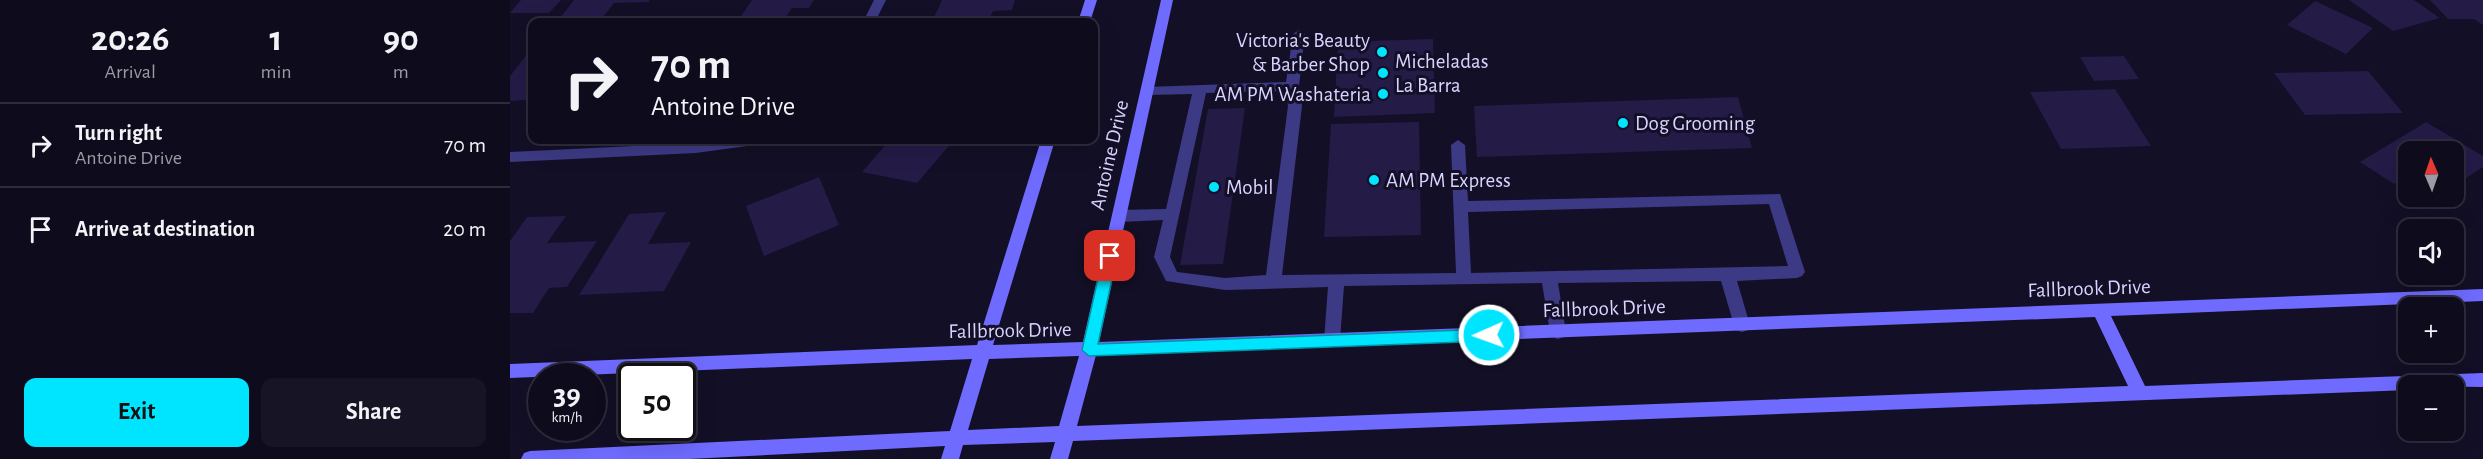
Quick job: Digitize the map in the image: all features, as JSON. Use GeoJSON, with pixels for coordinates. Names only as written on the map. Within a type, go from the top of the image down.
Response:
{"type":"FeatureCollection","features":[{"type":"Feature","properties":{"kind":"main road"},"geometry":{"type":"LineString","coordinates":[[1085,18],[1091,0]]}},
{"type":"Feature","properties":{"kind":"main road","name":"Antoine Drive"},"geometry":{"type":"LineString","coordinates":[[1059,459],[1064,434],[1089,350],[1167,0]]}},
{"type":"Feature","properties":{"kind":"main road"},"geometry":{"type":"LineString","coordinates":[[950,459],[1047,144]]}},
{"type":"Feature","properties":{"kind":"main road","name":"Fallbrook Drive"},"geometry":{"type":"LineString","coordinates":[[510,371],[2483,295]]}},
{"type":"Feature","properties":{"kind":"main road"},"geometry":{"type":"LineString","coordinates":[[2100,310],[2140,393]]}},
{"type":"Feature","properties":{"kind":"main road"},"geometry":{"type":"LineString","coordinates":[[530,459],[957,438],[2483,380]]}},
{"type":"Feature","properties":{"kind":"street"},"geometry":{"type":"LineString","coordinates":[[871,18],[880,0]]}},
{"type":"Feature","properties":{"kind":"street"},"geometry":{"type":"LineString","coordinates":[[1273,281],[1295,106],[1292,86],[1299,34]]}},
{"type":"Feature","properties":{"kind":"street"},"geometry":{"type":"LineString","coordinates":[[1147,91],[1292,86]]}},
{"type":"Feature","properties":{"kind":"street"},"geometry":{"type":"LineString","coordinates":[[1200,90],[1162,257],[1172,277],[1226,284],[1273,281],[1336,282],[1797,272],[1775,198],[1460,207]]}},
{"type":"Feature","properties":{"kind":"street"},"geometry":{"type":"LineString","coordinates":[[510,157],[696,148],[725,144]]}},
{"type":"Feature","properties":{"kind":"street"},"geometry":{"type":"LineString","coordinates":[[1458,145],[1464,279]]}},
{"type":"Feature","properties":{"kind":"street"},"geometry":{"type":"LineString","coordinates":[[1119,216],[1170,214]]}},
{"type":"Feature","properties":{"kind":"street"},"geometry":{"type":"LineString","coordinates":[[1727,275],[1742,324]]}},
{"type":"Feature","properties":{"kind":"street"},"geometry":{"type":"LineString","coordinates":[[1550,277],[1558,332]]}},
{"type":"Feature","properties":{"kind":"street"},"geometry":{"type":"LineString","coordinates":[[1332,340],[1336,282]]}},
{"type":"Feature","properties":{"kind":"building"},"geometry":{"type":"Polygon","coordinates":[[[521,0],[561,0],[549,13],[510,13],[521,0]]]}},
{"type":"Feature","properties":{"kind":"building"},"geometry":{"type":"Polygon","coordinates":[[[574,0],[649,0],[649,2],[614,3],[604,16],[560,18],[574,0]]]}},
{"type":"Feature","properties":{"kind":"building"},"geometry":{"type":"Polygon","coordinates":[[[752,0],[814,0],[809,8],[792,8],[785,18],[740,18],[752,0]]]}},
{"type":"Feature","properties":{"kind":"building"},"geometry":{"type":"Polygon","coordinates":[[[942,0],[1015,0],[1012,10],[993,11],[990,18],[934,18],[942,0]]]}},
{"type":"Feature","properties":{"kind":"building"},"geometry":{"type":"Polygon","coordinates":[[[2349,0],[2414,0],[2440,18],[2393,31],[2349,0]]]}},
{"type":"Feature","properties":{"kind":"building"},"geometry":{"type":"Polygon","coordinates":[[[2430,0],[2483,0],[2483,25],[2474,19],[2448,19],[2430,0]]]}},
{"type":"Feature","properties":{"kind":"building"},"geometry":{"type":"Polygon","coordinates":[[[2315,1],[2373,28],[2346,54],[2287,25],[2315,1]]]}},
{"type":"Feature","properties":{"kind":"building"},"geometry":{"type":"Polygon","coordinates":[[[1433,39],[1435,113],[1334,117],[1338,42],[1433,39]]]}},
{"type":"Feature","properties":{"kind":"building"},"geometry":{"type":"Polygon","coordinates":[[[528,53],[528,97],[526,100],[510,101],[510,76],[528,53]]]}},
{"type":"Feature","properties":{"kind":"building"},"geometry":{"type":"Polygon","coordinates":[[[2124,56],[2139,79],[2094,81],[2080,57],[2124,56]]]}},
{"type":"Feature","properties":{"kind":"building"},"geometry":{"type":"Polygon","coordinates":[[[2368,71],[2403,113],[2305,115],[2274,73],[2368,71]]]}},
{"type":"Feature","properties":{"kind":"building"},"geometry":{"type":"Polygon","coordinates":[[[2115,89],[2151,146],[2061,149],[2030,92],[2115,89]]]}},
{"type":"Feature","properties":{"kind":"building"},"geometry":{"type":"Polygon","coordinates":[[[1738,97],[1752,148],[1477,157],[1474,106],[1738,97]]]}},
{"type":"Feature","properties":{"kind":"building","name":"Mobil"},"geometry":{"type":"Polygon","coordinates":[[[1245,108],[1223,264],[1180,265],[1208,109],[1245,108]]]}},
{"type":"Feature","properties":{"kind":"building","name":"AM PM Express"},"geometry":{"type":"Polygon","coordinates":[[[1419,122],[1421,235],[1324,237],[1331,124],[1419,122]]]}},
{"type":"Feature","properties":{"kind":"building"},"geometry":{"type":"Polygon","coordinates":[[[2426,122],[2458,141],[2398,141],[2398,182],[2394,184],[2360,162],[2426,122]]]}},
{"type":"Feature","properties":{"kind":"building"},"geometry":{"type":"Polygon","coordinates":[[[886,144],[951,144],[917,183],[862,172],[886,144]]]}},
{"type":"Feature","properties":{"kind":"building"},"geometry":{"type":"Polygon","coordinates":[[[2464,145],[2483,156],[2483,167],[2464,179],[2464,145]]]}},
{"type":"Feature","properties":{"kind":"building"},"geometry":{"type":"Polygon","coordinates":[[[819,177],[839,225],[764,256],[746,206],[819,177]]]}},
{"type":"Feature","properties":{"kind":"building"},"geometry":{"type":"Polygon","coordinates":[[[666,212],[648,244],[691,242],[664,291],[579,295],[629,214],[666,212]]]}},
{"type":"Feature","properties":{"kind":"building"},"geometry":{"type":"Polygon","coordinates":[[[566,216],[547,243],[597,241],[567,287],[549,288],[533,313],[510,313],[510,241],[527,217],[566,216]]]}},
{"type":"Feature","properties":{"kind":"place","name":"Victoria's Beauty & Barber Shop"},"geometry":{"type":"Point","coordinates":[1382,52]}},
{"type":"Feature","properties":{"kind":"place","name":"Micheladas La Barra"},"geometry":{"type":"Point","coordinates":[1383,73]}},
{"type":"Feature","properties":{"kind":"place","name":"AM PM Washateria"},"geometry":{"type":"Point","coordinates":[1383,94]}},
{"type":"Feature","properties":{"kind":"place","name":"Dog Grooming"},"geometry":{"type":"Point","coordinates":[1623,123]}},
{"type":"Feature","properties":{"kind":"place","name":"AM PM Express"},"geometry":{"type":"Point","coordinates":[1374,180]}},
{"type":"Feature","properties":{"kind":"place","name":"Mobil"},"geometry":{"type":"Point","coordinates":[1214,187]}},
{"type":"Feature","properties":{"kind":"route"},"geometry":{"type":"LineString","coordinates":[[1110,256],[1089,350],[1489,335]]}}]}
